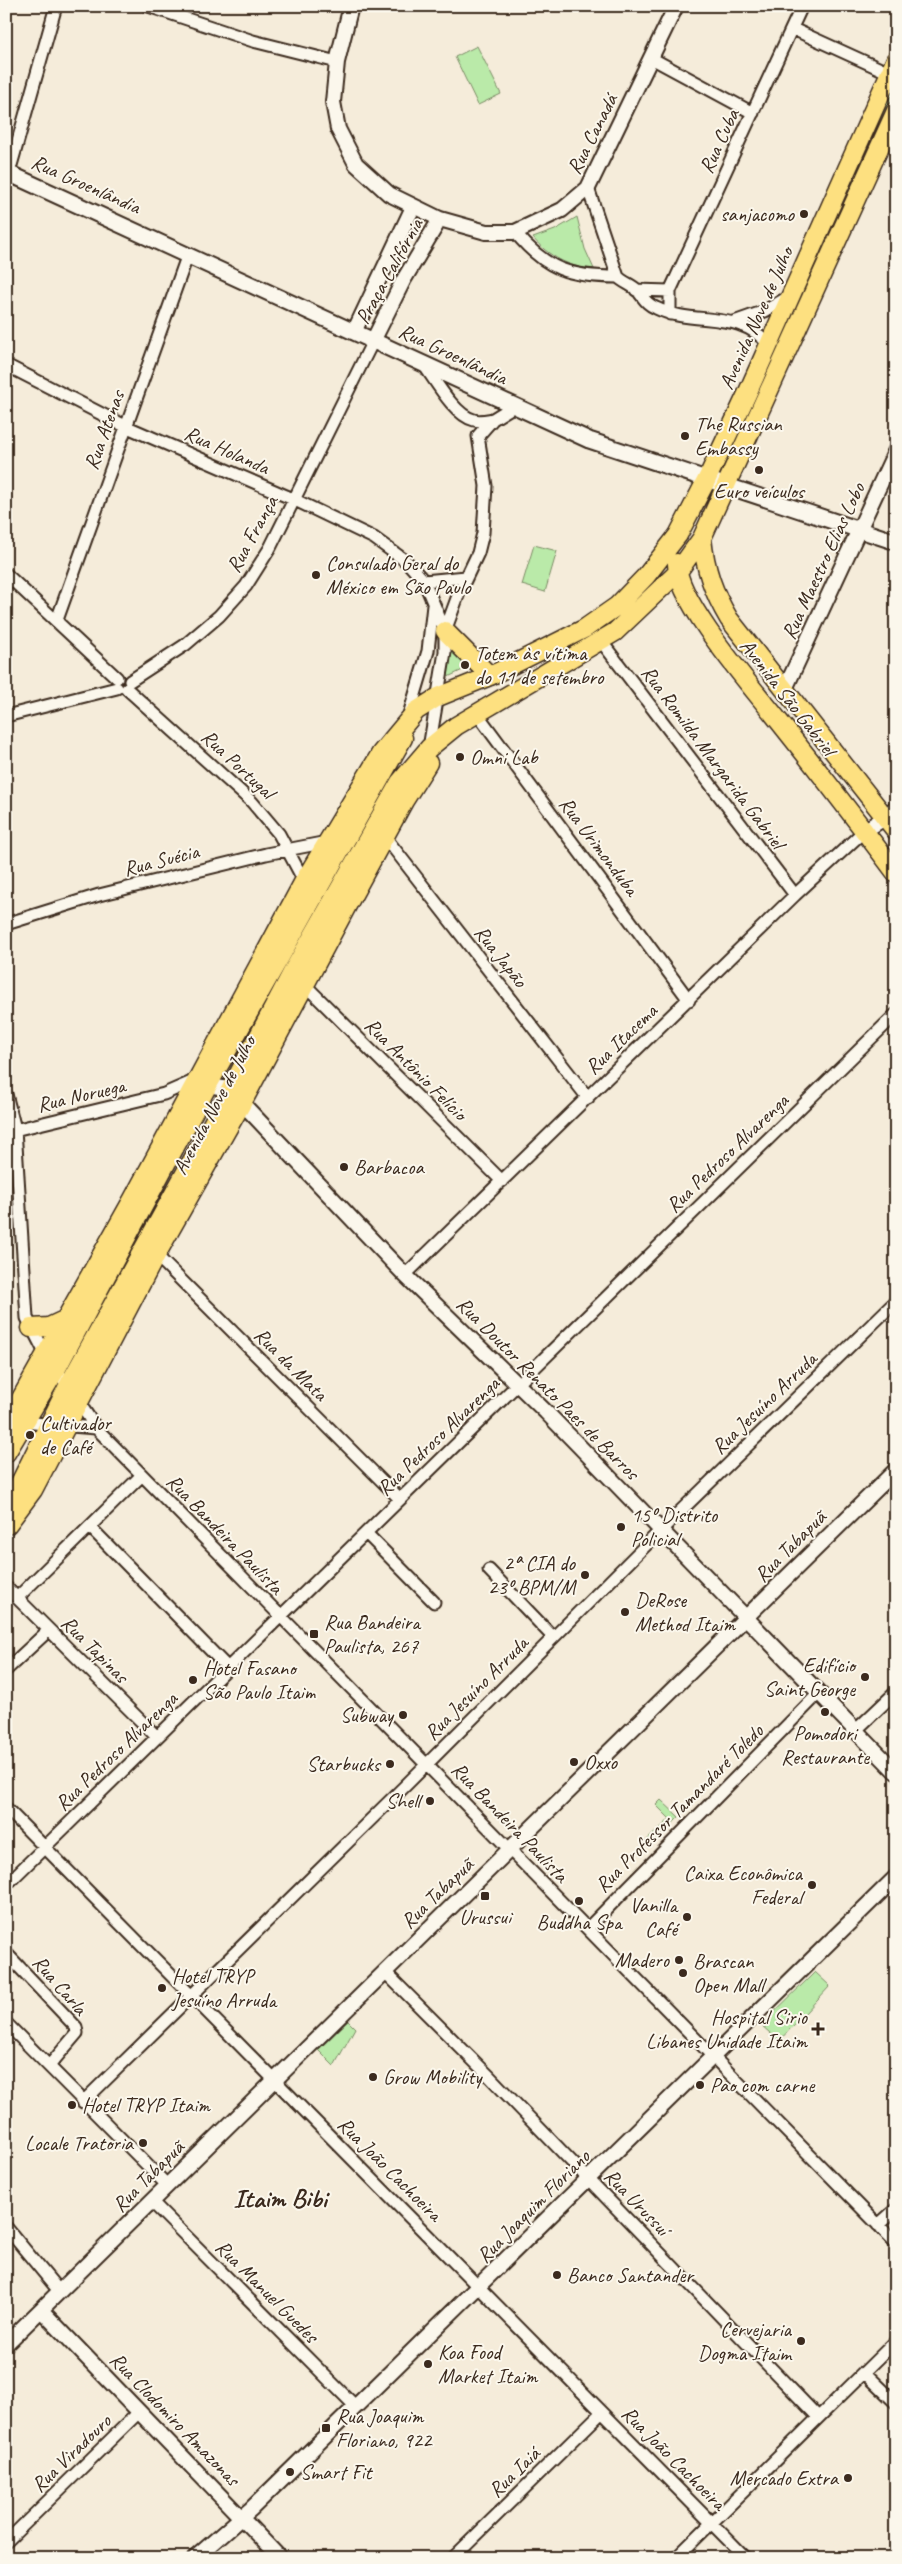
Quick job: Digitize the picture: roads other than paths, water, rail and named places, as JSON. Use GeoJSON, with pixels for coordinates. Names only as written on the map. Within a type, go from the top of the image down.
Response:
{"type":"FeatureCollection","features":[{"type":"Feature","properties":{"kind":"main road","name":"Avenida Nove de Julho"},"geometry":{"type":"LineString","coordinates":[[6,1453],[11,1422],[52,1361],[202,1082],[304,881],[381,753],[407,720],[438,696],[490,676],[584,629],[617,606],[646,576],[678,534],[707,480],[894,70]]}},
{"type":"Feature","properties":{"kind":"main road","name":"Avenida Nove de Julho"},"geometry":{"type":"LineString","coordinates":[[6,1515],[9,1505],[57,1424],[78,1400],[156,1255],[236,1097],[293,970],[400,782],[429,748],[456,726],[601,641],[649,602],[677,574],[702,538],[896,110]]}},
{"type":"Feature","properties":{"kind":"main road","name":"Rua Groenlândia"},"geometry":{"type":"LineString","coordinates":[[7,176],[188,254],[424,365],[590,440],[896,542]]}},
{"type":"Feature","properties":{"kind":"main road","name":"Avenida São Gabriel"},"geometry":{"type":"LineString","coordinates":[[678,534],[677,574],[689,597],[734,667],[896,873]]}},
{"type":"Feature","properties":{"kind":"main road","name":"Avenida São Gabriel"},"geometry":{"type":"LineString","coordinates":[[702,538],[706,569],[717,599],[730,619],[892,819]]}},
{"type":"Feature","properties":{"kind":"main road"},"geometry":{"type":"LineString","coordinates":[[649,602],[673,597],[689,597]]}},
{"type":"Feature","properties":{"kind":"main road"},"geometry":{"type":"LineString","coordinates":[[445,631],[490,676]]}},
{"type":"Feature","properties":{"kind":"main road","name":"Avenida Nove de Julho"},"geometry":{"type":"LineString","coordinates":[[6,1526],[33,1490],[57,1424],[68,1386],[304,984],[385,837],[429,763],[476,716]]}},
{"type":"Feature","properties":{"kind":"main road","name":"Avenida Nove de Julho"},"geometry":{"type":"LineString","coordinates":[[52,1361],[64,1320],[133,1199],[185,1101],[202,1082],[310,900],[396,752],[404,736],[407,720]]}},
{"type":"Feature","properties":{"kind":"main road"},"geometry":{"type":"LineString","coordinates":[[31,1328],[49,1327],[64,1320]]}},
{"type":"Feature","properties":{"kind":"street"},"geometry":{"type":"LineString","coordinates":[[7,176],[56,6]]}},
{"type":"Feature","properties":{"kind":"street"},"geometry":{"type":"LineString","coordinates":[[148,6],[253,41],[337,62]]}},
{"type":"Feature","properties":{"kind":"street","name":"Rua Canadá"},"geometry":{"type":"LineString","coordinates":[[351,6],[337,62],[333,89],[338,130],[348,152],[376,185],[413,207],[440,220],[486,232],[515,232],[556,214],[588,188],[653,59],[676,6]]}},
{"type":"Feature","properties":{"kind":"street","name":"Rua Cuba"},"geometry":{"type":"LineString","coordinates":[[670,314],[670,291],[802,6]]}},
{"type":"Feature","properties":{"kind":"street"},"geometry":{"type":"LineString","coordinates":[[793,29],[894,70]]}},
{"type":"Feature","properties":{"kind":"street"},"geometry":{"type":"LineString","coordinates":[[653,59],[753,113]]}},
{"type":"Feature","properties":{"kind":"street"},"geometry":{"type":"LineString","coordinates":[[588,188],[618,277],[636,290],[644,302],[670,314],[734,322],[753,329],[769,345]]}},
{"type":"Feature","properties":{"kind":"street","name":"Praça Califórnia"},"geometry":{"type":"LineString","coordinates":[[354,332],[413,207]]}},
{"type":"Feature","properties":{"kind":"street","name":"Praça Califórnia"},"geometry":{"type":"LineString","coordinates":[[373,341],[403,281],[440,220]]}},
{"type":"Feature","properties":{"kind":"street"},"geometry":{"type":"LineString","coordinates":[[515,232],[529,249],[559,269],[585,277],[618,277]]}},
{"type":"Feature","properties":{"kind":"street","name":"Rua Atenas"},"geometry":{"type":"LineString","coordinates":[[56,620],[188,254]]}},
{"type":"Feature","properties":{"kind":"street"},"geometry":{"type":"LineString","coordinates":[[636,290],[670,291]]}},
{"type":"Feature","properties":{"kind":"street"},"geometry":{"type":"LineString","coordinates":[[734,322],[766,311],[791,295]]}},
{"type":"Feature","properties":{"kind":"street","name":"Rua França"},"geometry":{"type":"LineString","coordinates":[[6,716],[123,684],[184,645],[219,616],[246,586],[270,548],[373,341]]}},
{"type":"Feature","properties":{"kind":"street","name":"Rua Holanda"},"geometry":{"type":"LineString","coordinates":[[6,365],[125,426],[293,499],[374,538],[392,549],[424,580],[445,631]]}},
{"type":"Feature","properties":{"kind":"street"},"geometry":{"type":"LineString","coordinates":[[424,365],[449,399],[466,417],[481,421],[494,419]]}},
{"type":"Feature","properties":{"kind":"street"},"geometry":{"type":"LineString","coordinates":[[429,748],[445,652],[445,631],[466,577],[478,553],[486,512],[486,486],[478,436],[494,419],[514,406]]}},
{"type":"Feature","properties":{"kind":"street","name":"Rua Maestro Elias Lobo"},"geometry":{"type":"LineString","coordinates":[[785,689],[896,450]]}},
{"type":"Feature","properties":{"kind":"street","name":"Rua Portugal"},"geometry":{"type":"LineString","coordinates":[[6,574],[252,802],[269,820],[289,849],[304,881]]}},
{"type":"Feature","properties":{"kind":"street"},"geometry":{"type":"LineString","coordinates":[[424,580],[466,577]]}},
{"type":"Feature","properties":{"kind":"street"},"geometry":{"type":"LineString","coordinates":[[407,720],[431,636],[433,598]]}},
{"type":"Feature","properties":{"kind":"street","name":"Rua Romilda Margarida Gabriel"},"geometry":{"type":"LineString","coordinates":[[601,641],[795,895]]}},
{"type":"Feature","properties":{"kind":"street","name":"Rua Urimonduba"},"geometry":{"type":"LineString","coordinates":[[476,716],[689,1000]]}},
{"type":"Feature","properties":{"kind":"street"},"geometry":{"type":"LineString","coordinates":[[864,831],[892,819]]}},
{"type":"Feature","properties":{"kind":"street","name":"Rua Itacema"},"geometry":{"type":"LineString","coordinates":[[405,1275],[795,895],[864,831]]}},
{"type":"Feature","properties":{"kind":"street","name":"Rua Japão"},"geometry":{"type":"LineString","coordinates":[[385,837],[588,1098]]}},
{"type":"Feature","properties":{"kind":"street","name":"Rua Suécia"},"geometry":{"type":"LineString","coordinates":[[6,924],[99,895],[289,849],[327,842]]}},
{"type":"Feature","properties":{"kind":"street","name":"Rua Antônio Felício"},"geometry":{"type":"LineString","coordinates":[[304,984],[502,1181]]}},
{"type":"Feature","properties":{"kind":"street","name":"Rua Pedroso Alvarenga"},"geometry":{"type":"LineString","coordinates":[[6,1885],[896,1014]]}},
{"type":"Feature","properties":{"kind":"street","name":"Rua Noruega"},"geometry":{"type":"LineString","coordinates":[[11,1131],[164,1094],[202,1082]]}},
{"type":"Feature","properties":{"kind":"street","name":"Rua Doutor Renato Paes de Barros"},"geometry":{"type":"LineString","coordinates":[[202,1082],[223,1088],[236,1097],[405,1275],[518,1384],[896,1772]]}},
{"type":"Feature","properties":{"kind":"street","name":"Rua Bandeira Paulista"},"geometry":{"type":"LineString","coordinates":[[6,1094],[11,1131],[24,1305],[31,1328],[96,1428],[896,2243]]}},
{"type":"Feature","properties":{"kind":"street"},"geometry":{"type":"LineString","coordinates":[[164,1094],[185,1101]]}},
{"type":"Feature","properties":{"kind":"street","name":"Rua da Mata"},"geometry":{"type":"LineString","coordinates":[[156,1255],[400,1498]]}},
{"type":"Feature","properties":{"kind":"street","name":"Rua Jesuíno Arruda"},"geometry":{"type":"LineString","coordinates":[[84,2102],[661,1530],[896,1301]]}},
{"type":"Feature","properties":{"kind":"street"},"geometry":{"type":"LineString","coordinates":[[11,1422],[96,1428]]}},
{"type":"Feature","properties":{"kind":"street","name":"Rua Tabapuã"},"geometry":{"type":"LineString","coordinates":[[6,2344],[896,1470]]}},
{"type":"Feature","properties":{"kind":"street"},"geometry":{"type":"LineString","coordinates":[[17,1598],[142,1475]]}},
{"type":"Feature","properties":{"kind":"street"},"geometry":{"type":"LineString","coordinates":[[90,1527],[228,1668]]}},
{"type":"Feature","properties":{"kind":"street"},"geometry":{"type":"LineString","coordinates":[[366,1533],[434,1602]]}},
{"type":"Feature","properties":{"kind":"street"},"geometry":{"type":"LineString","coordinates":[[489,1570],[553,1637]]}},
{"type":"Feature","properties":{"kind":"street","name":"Rua Tapinas"},"geometry":{"type":"LineString","coordinates":[[6,1587],[157,1737]]}},
{"type":"Feature","properties":{"kind":"street"},"geometry":{"type":"LineString","coordinates":[[6,1670],[49,1630]]}},
{"type":"Feature","properties":{"kind":"street"},"geometry":{"type":"LineString","coordinates":[[855,1731],[896,1692]]}},
{"type":"Feature","properties":{"kind":"street","name":"Rua Professor Tamandaré Toledo"},"geometry":{"type":"LineString","coordinates":[[588,1928],[818,1694]]}},
{"type":"Feature","properties":{"kind":"street","name":"Rua João Cachoeira"},"geometry":{"type":"LineString","coordinates":[[6,1808],[480,2286],[746,2558]]}},
{"type":"Feature","properties":{"kind":"street","name":"Rua Joaquim Floriano"},"geometry":{"type":"LineString","coordinates":[[195,2558],[242,2518],[896,1877]]}},
{"type":"Feature","properties":{"kind":"street","name":"Rua Carla"},"geometry":{"type":"LineString","coordinates":[[6,1953],[76,2027],[77,2033],[73,2039],[48,2066]]}},
{"type":"Feature","properties":{"kind":"street","name":"Rua Urussuí"},"geometry":{"type":"LineString","coordinates":[[384,1972],[589,2179],[818,2417]]}},
{"type":"Feature","properties":{"kind":"street"},"geometry":{"type":"LineString","coordinates":[[6,2023],[167,2186]]}},
{"type":"Feature","properties":{"kind":"street","name":"Rua Manuel Guedes"},"geometry":{"type":"LineString","coordinates":[[151,2201],[356,2407]]}},
{"type":"Feature","properties":{"kind":"street"},"geometry":{"type":"LineString","coordinates":[[878,2225],[896,2209]]}},
{"type":"Feature","properties":{"kind":"street"},"geometry":{"type":"LineString","coordinates":[[6,2227],[59,2292]]}},
{"type":"Feature","properties":{"kind":"street","name":"Rua Clodomiro Amazonas"},"geometry":{"type":"LineString","coordinates":[[41,2310],[280,2558]]}},
{"type":"Feature","properties":{"kind":"street"},"geometry":{"type":"LineString","coordinates":[[676,2558],[896,2341]]}},
{"type":"Feature","properties":{"kind":"street"},"geometry":{"type":"LineString","coordinates":[[864,2372],[896,2403]]}},
{"type":"Feature","properties":{"kind":"street","name":"Rua Viradouro"},"geometry":{"type":"LineString","coordinates":[[6,2542],[140,2412]]}},
{"type":"Feature","properties":{"kind":"street","name":"Rua Iaiá"},"geometry":{"type":"LineString","coordinates":[[453,2558],[602,2412]]}},
{"type":"Feature","properties":{"kind":"place","name":"sanjacomo"},"geometry":{"type":"Point","coordinates":[804,214]}},
{"type":"Feature","properties":{"kind":"place","name":"The Russian Embassy"},"geometry":{"type":"Point","coordinates":[685,436]}},
{"type":"Feature","properties":{"kind":"place","name":"Euro veículos"},"geometry":{"type":"Point","coordinates":[759,470]}},
{"type":"Feature","properties":{"kind":"place","name":"Consulado Geral do México em São Paulo"},"geometry":{"type":"Point","coordinates":[316,575]}},
{"type":"Feature","properties":{"kind":"place","name":"Totem às vítima do 11 de setembro"},"geometry":{"type":"Point","coordinates":[465,665]}},
{"type":"Feature","properties":{"kind":"place","name":"Omni Lab"},"geometry":{"type":"Point","coordinates":[460,757]}},
{"type":"Feature","properties":{"kind":"place","name":"Barbacoa"},"geometry":{"type":"Point","coordinates":[344,1167]}},
{"type":"Feature","properties":{"kind":"place","name":"Cultivador de Café"},"geometry":{"type":"Point","coordinates":[30,1435]}},
{"type":"Feature","properties":{"kind":"place","name":"15º Distrito Policial"},"geometry":{"type":"Point","coordinates":[621,1527]}},
{"type":"Feature","properties":{"kind":"place","name":"2ª CIA do 23º BPM/M"},"geometry":{"type":"Point","coordinates":[585,1575]}},
{"type":"Feature","properties":{"kind":"place","name":"DeRose Method Itaim"},"geometry":{"type":"Point","coordinates":[625,1612]}},
{"type":"Feature","properties":{"kind":"place","name":"Rua Bandeira Paulista, 267"},"geometry":{"type":"Point","coordinates":[314,1634]}},
{"type":"Feature","properties":{"kind":"place","name":"Edifício Saint George"},"geometry":{"type":"Point","coordinates":[865,1677]}},
{"type":"Feature","properties":{"kind":"place","name":"Hotel Fasano São Paulo Itaim"},"geometry":{"type":"Point","coordinates":[193,1680]}},
{"type":"Feature","properties":{"kind":"place","name":"Pomodori Restaurante"},"geometry":{"type":"Point","coordinates":[825,1712]}},
{"type":"Feature","properties":{"kind":"place","name":"Subway"},"geometry":{"type":"Point","coordinates":[403,1715]}},
{"type":"Feature","properties":{"kind":"place","name":"Oxxo"},"geometry":{"type":"Point","coordinates":[574,1762]}},
{"type":"Feature","properties":{"kind":"place","name":"Starbucks"},"geometry":{"type":"Point","coordinates":[390,1764]}},
{"type":"Feature","properties":{"kind":"place","name":"Shell"},"geometry":{"type":"Point","coordinates":[430,1801]}},
{"type":"Feature","properties":{"kind":"place","name":"Caixa Econômica Federal"},"geometry":{"type":"Point","coordinates":[812,1885]}},
{"type":"Feature","properties":{"kind":"place","name":"Urussui"},"geometry":{"type":"Point","coordinates":[485,1896]}},
{"type":"Feature","properties":{"kind":"place","name":"Buddha Spa"},"geometry":{"type":"Point","coordinates":[579,1901]}},
{"type":"Feature","properties":{"kind":"place","name":"Vanilla Café"},"geometry":{"type":"Point","coordinates":[687,1917]}},
{"type":"Feature","properties":{"kind":"place","name":"Madero"},"geometry":{"type":"Point","coordinates":[679,1960]}},
{"type":"Feature","properties":{"kind":"place","name":"Brascan Open Mall"},"geometry":{"type":"Point","coordinates":[683,1973]}},
{"type":"Feature","properties":{"kind":"place","name":"Hotel TRYP Jesuíno Arruda"},"geometry":{"type":"Point","coordinates":[162,1988]}},
{"type":"Feature","properties":{"kind":"place","name":"Hospital Sirio Libanes Unidade Itaim"},"geometry":{"type":"Point","coordinates":[818,2029]}},
{"type":"Feature","properties":{"kind":"place","name":"Grow Mobility"},"geometry":{"type":"Point","coordinates":[373,2077]}},
{"type":"Feature","properties":{"kind":"place","name":"Pao com carne"},"geometry":{"type":"Point","coordinates":[700,2085]}},
{"type":"Feature","properties":{"kind":"place","name":"Hotel TRYP Itaim"},"geometry":{"type":"Point","coordinates":[72,2105]}},
{"type":"Feature","properties":{"kind":"place","name":"Locale Tratoria"},"geometry":{"type":"Point","coordinates":[143,2143]}},
{"type":"Feature","properties":{"kind":"place","name":"Banco Santander"},"geometry":{"type":"Point","coordinates":[557,2275]}},
{"type":"Feature","properties":{"kind":"place","name":"Cervejaria Dogma Itaim"},"geometry":{"type":"Point","coordinates":[801,2341]}},
{"type":"Feature","properties":{"kind":"place","name":"Koa Food Market Itaim"},"geometry":{"type":"Point","coordinates":[428,2364]}},
{"type":"Feature","properties":{"kind":"place","name":"Rua Joaquim Floriano, 922"},"geometry":{"type":"Point","coordinates":[326,2428]}},
{"type":"Feature","properties":{"kind":"place","name":"Smart Fit"},"geometry":{"type":"Point","coordinates":[290,2472]}},
{"type":"Feature","properties":{"kind":"place","name":"Mercado Extra"},"geometry":{"type":"Point","coordinates":[848,2478]}},
{"type":"Feature","properties":{"kind":"district","name":"Itaim Bibi"},"geometry":{"type":"Point","coordinates":[280,2198]}}]}
